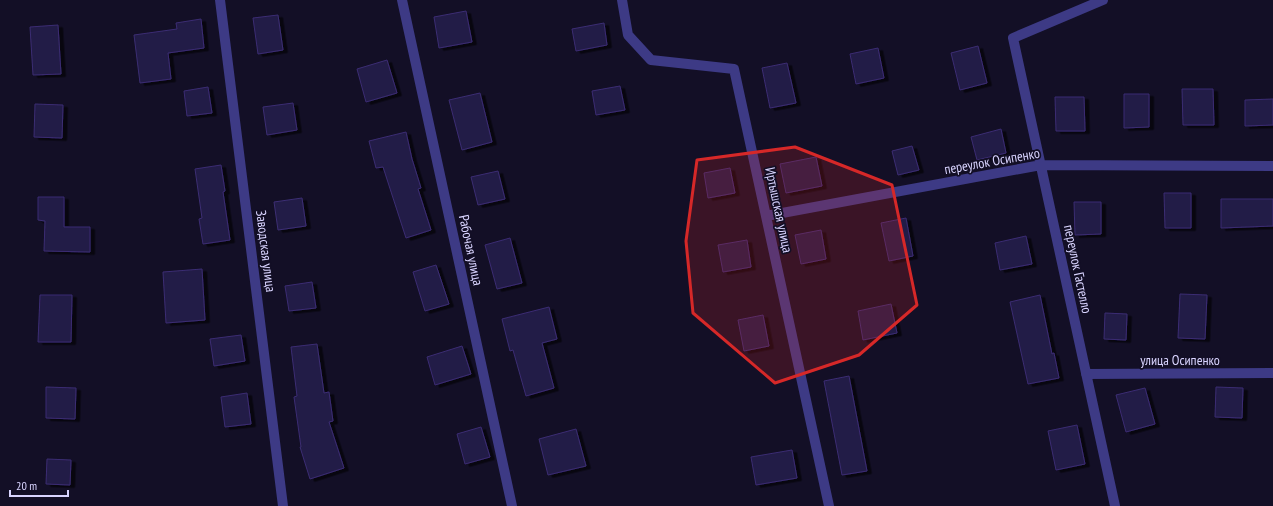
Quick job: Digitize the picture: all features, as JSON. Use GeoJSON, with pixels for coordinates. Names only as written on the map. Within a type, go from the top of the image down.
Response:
{"type":"FeatureCollection","features":[{"type":"Feature","properties":{"kind":"street","name":"Заводская улица"},"geometry":{"type":"LineString","coordinates":[[220,0],[283,506]]}},
{"type":"Feature","properties":{"kind":"street","name":"Рабочая улица"},"geometry":{"type":"LineString","coordinates":[[402,0],[512,506]]}},
{"type":"Feature","properties":{"kind":"street","name":"Иртышская улица"},"geometry":{"type":"LineString","coordinates":[[622,0],[628,35],[651,60],[734,69],[829,506]]}},
{"type":"Feature","properties":{"kind":"street","name":"переулок Гастелло"},"geometry":{"type":"LineString","coordinates":[[1103,0],[1013,38],[1115,506]]}},
{"type":"Feature","properties":{"kind":"street","name":"переулок Осипенко"},"geometry":{"type":"LineString","coordinates":[[766,216],[1040,165],[1273,166]]}},
{"type":"Feature","properties":{"kind":"street","name":"улица Осипенко"},"geometry":{"type":"LineString","coordinates":[[1086,374],[1273,373]]}},
{"type":"Feature","properties":{"kind":"highlighted area"},"geometry":{"type":"Polygon","coordinates":[[[795,147],[892,185],[917,305],[859,355],[775,383],[693,313],[686,241],[697,160],[795,147]]]}},
{"type":"Feature","properties":{"kind":"building"},"geometry":{"type":"Polygon","coordinates":[[[466,11],[472,42],[439,48],[434,17],[466,11]]]}},
{"type":"Feature","properties":{"kind":"building"},"geometry":{"type":"Polygon","coordinates":[[[278,15],[283,50],[258,54],[253,18],[278,15]]]}},
{"type":"Feature","properties":{"kind":"building"},"geometry":{"type":"Polygon","coordinates":[[[201,19],[204,48],[168,53],[171,79],[140,83],[134,35],[177,29],[176,23],[201,19]]]}},
{"type":"Feature","properties":{"kind":"building"},"geometry":{"type":"Polygon","coordinates":[[[604,23],[607,45],[576,51],[572,29],[604,23]]]}},
{"type":"Feature","properties":{"kind":"building"},"geometry":{"type":"Polygon","coordinates":[[[58,25],[61,74],[33,75],[30,27],[58,25]]]}},
{"type":"Feature","properties":{"kind":"building"},"geometry":{"type":"Polygon","coordinates":[[[978,46],[987,83],[960,90],[951,53],[978,46]]]}},
{"type":"Feature","properties":{"kind":"building"},"geometry":{"type":"Polygon","coordinates":[[[878,48],[884,78],[856,84],[850,54],[878,48]]]}},
{"type":"Feature","properties":{"kind":"building"},"geometry":{"type":"Polygon","coordinates":[[[387,60],[397,93],[366,102],[357,69],[387,60]]]}},
{"type":"Feature","properties":{"kind":"building"},"geometry":{"type":"Polygon","coordinates":[[[787,63],[796,103],[770,108],[762,68],[787,63]]]}},
{"type":"Feature","properties":{"kind":"building"},"geometry":{"type":"Polygon","coordinates":[[[620,86],[625,110],[596,115],[592,91],[620,86]]]}},
{"type":"Feature","properties":{"kind":"building"},"geometry":{"type":"Polygon","coordinates":[[[208,87],[212,113],[187,116],[184,91],[208,87]]]}},
{"type":"Feature","properties":{"kind":"building"},"geometry":{"type":"Polygon","coordinates":[[[1182,89],[1213,89],[1214,125],[1183,125],[1182,89]]]}},
{"type":"Feature","properties":{"kind":"building"},"geometry":{"type":"Polygon","coordinates":[[[480,93],[492,142],[462,150],[449,100],[480,93]]]}},
{"type":"Feature","properties":{"kind":"building"},"geometry":{"type":"Polygon","coordinates":[[[1124,94],[1149,94],[1149,127],[1124,128],[1124,94]]]}},
{"type":"Feature","properties":{"kind":"building"},"geometry":{"type":"Polygon","coordinates":[[[1055,97],[1084,97],[1085,131],[1056,131],[1055,97]]]}},
{"type":"Feature","properties":{"kind":"building"},"geometry":{"type":"Polygon","coordinates":[[[1273,99],[1273,125],[1245,126],[1245,100],[1273,99]]]}},
{"type":"Feature","properties":{"kind":"building"},"geometry":{"type":"Polygon","coordinates":[[[293,103],[297,130],[267,135],[263,107],[293,103]]]}},
{"type":"Feature","properties":{"kind":"building"},"geometry":{"type":"Polygon","coordinates":[[[35,104],[63,105],[62,138],[34,137],[35,104]]]}},
{"type":"Feature","properties":{"kind":"building"},"geometry":{"type":"Polygon","coordinates":[[[1001,129],[1006,153],[977,160],[971,137],[1001,129]]]}},
{"type":"Feature","properties":{"kind":"building"},"geometry":{"type":"Polygon","coordinates":[[[406,132],[421,188],[418,189],[431,230],[406,238],[383,167],[376,168],[369,141],[406,132]]]}},
{"type":"Feature","properties":{"kind":"building"},"geometry":{"type":"Polygon","coordinates":[[[912,146],[919,170],[898,175],[892,151],[912,146]]]}},
{"type":"Feature","properties":{"kind":"building"},"geometry":{"type":"Polygon","coordinates":[[[816,157],[822,186],[786,193],[780,164],[816,157]]]}},
{"type":"Feature","properties":{"kind":"building"},"geometry":{"type":"Polygon","coordinates":[[[221,165],[225,191],[223,192],[230,240],[203,244],[199,219],[202,218],[195,169],[221,165]]]}},
{"type":"Feature","properties":{"kind":"building"},"geometry":{"type":"Polygon","coordinates":[[[730,168],[735,193],[708,198],[704,173],[730,168]]]}},
{"type":"Feature","properties":{"kind":"building"},"geometry":{"type":"Polygon","coordinates":[[[498,171],[505,199],[478,205],[471,177],[498,171]]]}},
{"type":"Feature","properties":{"kind":"building"},"geometry":{"type":"Polygon","coordinates":[[[1164,193],[1191,193],[1191,228],[1165,228],[1164,193]]]}},
{"type":"Feature","properties":{"kind":"building"},"geometry":{"type":"Polygon","coordinates":[[[38,197],[64,197],[64,227],[90,227],[90,252],[44,251],[45,221],[38,220],[38,197]]]}},
{"type":"Feature","properties":{"kind":"building"},"geometry":{"type":"Polygon","coordinates":[[[302,198],[306,226],[278,230],[274,202],[302,198]]]}},
{"type":"Feature","properties":{"kind":"building"},"geometry":{"type":"Polygon","coordinates":[[[1221,199],[1273,199],[1273,226],[1221,228],[1221,199]]]}},
{"type":"Feature","properties":{"kind":"building"},"geometry":{"type":"Polygon","coordinates":[[[1074,202],[1101,202],[1101,234],[1075,235],[1074,202]]]}},
{"type":"Feature","properties":{"kind":"building"},"geometry":{"type":"Polygon","coordinates":[[[906,218],[913,256],[889,261],[881,223],[906,218]]]}},
{"type":"Feature","properties":{"kind":"building"},"geometry":{"type":"Polygon","coordinates":[[[821,230],[826,259],[801,264],[795,235],[821,230]]]}},
{"type":"Feature","properties":{"kind":"building"},"geometry":{"type":"Polygon","coordinates":[[[1026,236],[1032,264],[1000,270],[995,243],[1026,236]]]}},
{"type":"Feature","properties":{"kind":"building"},"geometry":{"type":"Polygon","coordinates":[[[510,238],[522,283],[497,289],[485,245],[510,238]]]}},
{"type":"Feature","properties":{"kind":"building"},"geometry":{"type":"Polygon","coordinates":[[[747,240],[751,267],[723,272],[718,245],[747,240]]]}},
{"type":"Feature","properties":{"kind":"building"},"geometry":{"type":"Polygon","coordinates":[[[436,265],[449,304],[425,311],[413,272],[436,265]]]}},
{"type":"Feature","properties":{"kind":"building"},"geometry":{"type":"Polygon","coordinates":[[[202,269],[205,320],[166,323],[163,272],[202,269]]]}},
{"type":"Feature","properties":{"kind":"building"},"geometry":{"type":"Polygon","coordinates":[[[312,282],[316,308],[289,311],[285,286],[312,282]]]}},
{"type":"Feature","properties":{"kind":"building"},"geometry":{"type":"Polygon","coordinates":[[[1180,294],[1207,295],[1205,339],[1178,338],[1180,294]]]}},
{"type":"Feature","properties":{"kind":"building"},"geometry":{"type":"Polygon","coordinates":[[[40,295],[72,295],[71,342],[38,342],[40,295]]]}},
{"type":"Feature","properties":{"kind":"building"},"geometry":{"type":"Polygon","coordinates":[[[1040,295],[1052,354],[1054,353],[1059,378],[1028,384],[1010,302],[1040,295]]]}},
{"type":"Feature","properties":{"kind":"building"},"geometry":{"type":"Polygon","coordinates":[[[891,304],[897,333],[863,340],[858,311],[891,304]]]}},
{"type":"Feature","properties":{"kind":"building"},"geometry":{"type":"Polygon","coordinates":[[[549,307],[557,339],[542,343],[554,388],[526,396],[513,350],[510,351],[502,319],[549,307]]]}},
{"type":"Feature","properties":{"kind":"building"},"geometry":{"type":"Polygon","coordinates":[[[1105,313],[1127,314],[1126,340],[1104,339],[1105,313]]]}},
{"type":"Feature","properties":{"kind":"building"},"geometry":{"type":"Polygon","coordinates":[[[763,315],[769,346],[744,351],[738,320],[763,315]]]}},
{"type":"Feature","properties":{"kind":"building"},"geometry":{"type":"Polygon","coordinates":[[[241,335],[245,361],[214,366],[210,339],[241,335]]]}},
{"type":"Feature","properties":{"kind":"building"},"geometry":{"type":"Polygon","coordinates":[[[317,344],[324,393],[329,392],[333,421],[329,422],[344,468],[310,479],[300,447],[294,397],[297,396],[291,347],[317,344]]]}},
{"type":"Feature","properties":{"kind":"building"},"geometry":{"type":"Polygon","coordinates":[[[462,346],[471,374],[435,385],[427,357],[462,346]]]}},
{"type":"Feature","properties":{"kind":"building"},"geometry":{"type":"Polygon","coordinates":[[[849,376],[867,471],[842,475],[824,381],[849,376]]]}},
{"type":"Feature","properties":{"kind":"building"},"geometry":{"type":"Polygon","coordinates":[[[46,387],[76,388],[75,419],[46,418],[46,387]]]}},
{"type":"Feature","properties":{"kind":"building"},"geometry":{"type":"Polygon","coordinates":[[[1216,387],[1243,388],[1242,418],[1215,417],[1216,387]]]}},
{"type":"Feature","properties":{"kind":"building"},"geometry":{"type":"Polygon","coordinates":[[[1145,388],[1155,424],[1126,432],[1116,395],[1145,388]]]}},
{"type":"Feature","properties":{"kind":"building"},"geometry":{"type":"Polygon","coordinates":[[[247,393],[251,424],[225,427],[221,397],[247,393]]]}},
{"type":"Feature","properties":{"kind":"building"},"geometry":{"type":"Polygon","coordinates":[[[1077,425],[1085,464],[1056,470],[1048,431],[1077,425]]]}},
{"type":"Feature","properties":{"kind":"building"},"geometry":{"type":"Polygon","coordinates":[[[481,427],[490,457],[465,464],[457,434],[481,427]]]}},
{"type":"Feature","properties":{"kind":"building"},"geometry":{"type":"Polygon","coordinates":[[[576,429],[586,466],[548,475],[539,439],[576,429]]]}},
{"type":"Feature","properties":{"kind":"building"},"geometry":{"type":"Polygon","coordinates":[[[792,450],[797,478],[756,485],[751,457],[792,450]]]}},
{"type":"Feature","properties":{"kind":"building"},"geometry":{"type":"Polygon","coordinates":[[[47,459],[71,460],[70,485],[46,484],[47,459]]]}}]}
